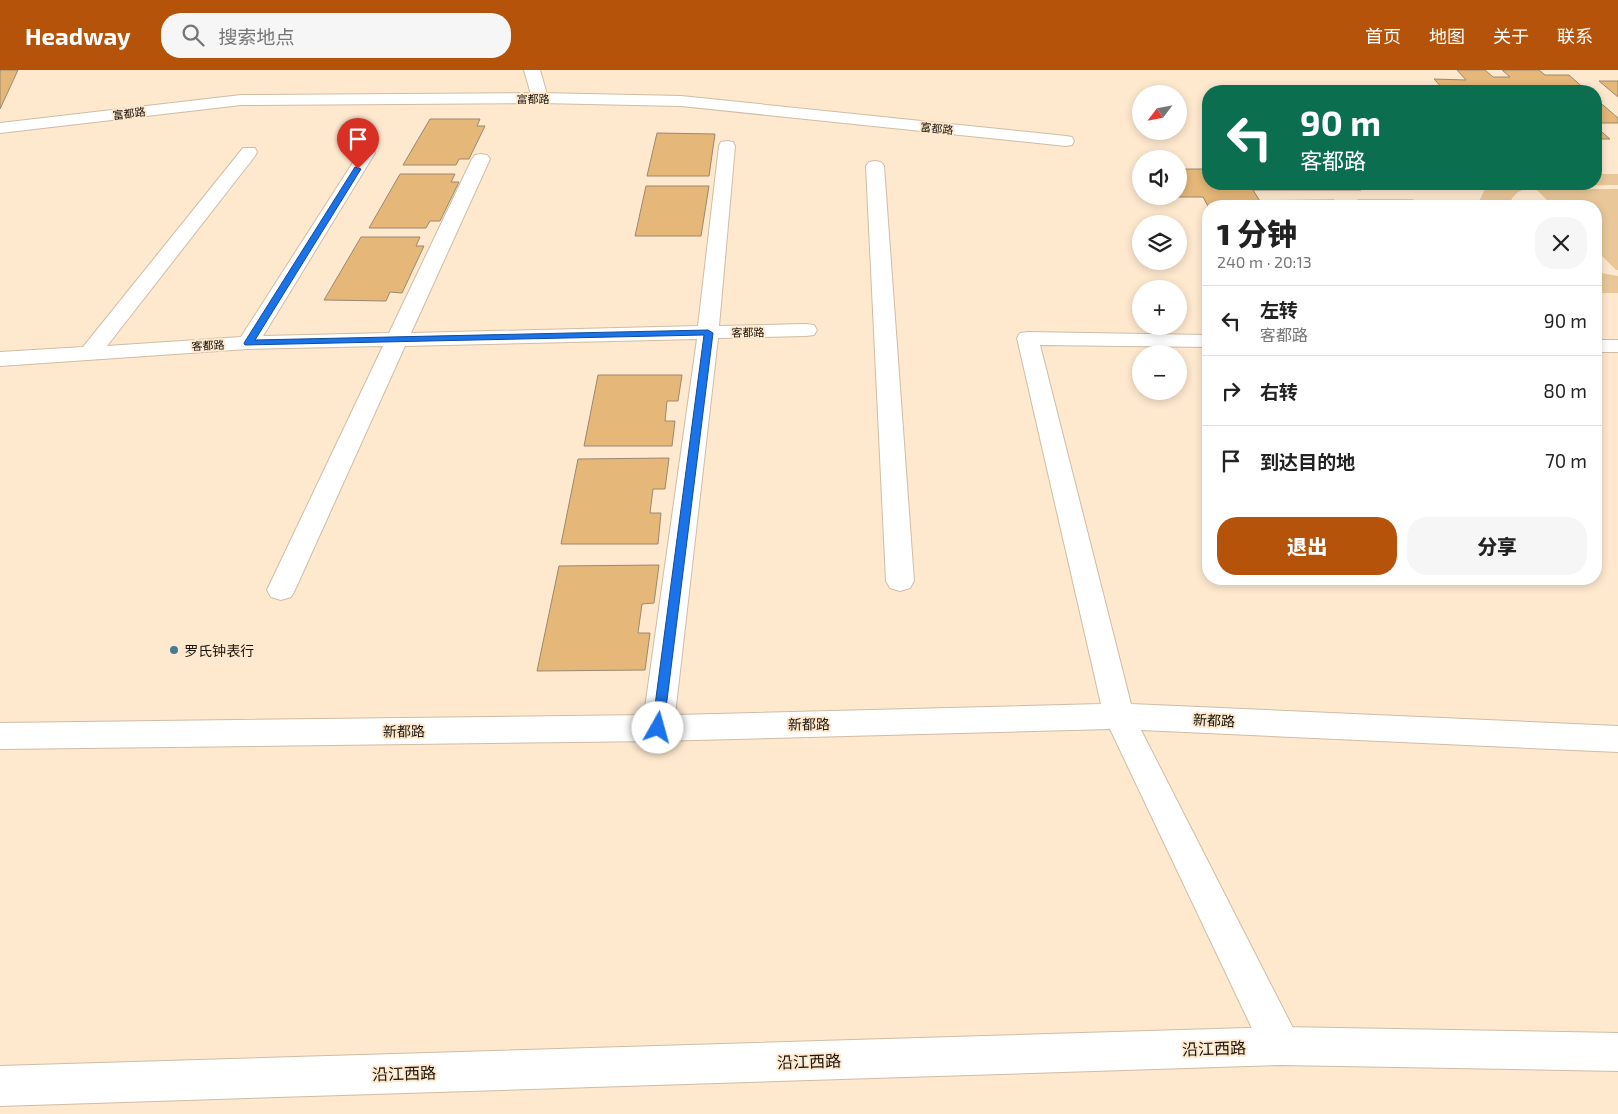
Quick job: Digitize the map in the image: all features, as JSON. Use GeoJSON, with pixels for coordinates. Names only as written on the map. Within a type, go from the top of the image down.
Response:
{"type":"FeatureCollection","features":[{"type":"Feature","properties":{"kind":"street"},"geometry":{"type":"LineString","coordinates":[[532,70],[540,98]]}},
{"type":"Feature","properties":{"kind":"street","name":"富都路"},"geometry":{"type":"LineString","coordinates":[[0,128],[241,100],[540,98],[681,101],[1066,142]]}},
{"type":"Feature","properties":{"kind":"street"},"geometry":{"type":"LineString","coordinates":[[658,728],[708,333],[726,146]]}},
{"type":"Feature","properties":{"kind":"street"},"geometry":{"type":"LineString","coordinates":[[89,354],[249,152]]}},
{"type":"Feature","properties":{"kind":"street"},"geometry":{"type":"LineString","coordinates":[[248,343],[367,153]]}},
{"type":"Feature","properties":{"kind":"street"},"geometry":{"type":"LineString","coordinates":[[281,590],[481,160]]}},
{"type":"Feature","properties":{"kind":"street"},"geometry":{"type":"LineString","coordinates":[[875,166],[900,581]]}},
{"type":"Feature","properties":{"kind":"street","name":"客都路"},"geometry":{"type":"LineString","coordinates":[[0,359],[248,343],[806,330]]}},
{"type":"Feature","properties":{"kind":"street"},"geometry":{"type":"LineString","coordinates":[[1202,341],[1028,338],[1119,716],[1281,1046]]}},
{"type":"Feature","properties":{"kind":"street"},"geometry":{"type":"LineString","coordinates":[[1602,346],[1618,346]]}},
{"type":"Feature","properties":{"kind":"street","name":"新都路"},"geometry":{"type":"LineString","coordinates":[[0,736],[658,728],[1119,716],[1618,739]]}},
{"type":"Feature","properties":{"kind":"street","name":"沿江西路"},"geometry":{"type":"LineString","coordinates":[[9,1079],[1281,1046],[1618,1052]]}},
{"type":"Feature","properties":{"kind":"shaded area"},"geometry":{"type":"Polygon","coordinates":[[[1602,174],[1618,174],[1618,185],[1602,185],[1602,174]]]}},
{"type":"Feature","properties":{"kind":"shaded area"},"geometry":{"type":"Polygon","coordinates":[[[1618,189],[1618,270],[1602,256],[1602,200],[1547,200],[1537,190],[1618,189]]]}},
{"type":"Feature","properties":{"kind":"shaded area"},"geometry":{"type":"Polygon","coordinates":[[[1523,190],[1518,192],[1512,200],[1480,200],[1484,191],[1523,190]]]}},
{"type":"Feature","properties":{"kind":"shaded area"},"geometry":{"type":"Polygon","coordinates":[[[1334,199],[1335,200],[1278,200],[1334,199]]]}},
{"type":"Feature","properties":{"kind":"shaded area"},"geometry":{"type":"Polygon","coordinates":[[[1357,199],[1414,200],[1358,200],[1357,199]]]}},
{"type":"Feature","properties":{"kind":"shaded area"},"geometry":{"type":"Polygon","coordinates":[[[1602,273],[1618,276],[1618,293],[1602,293],[1602,273]]]}},
{"type":"Feature","properties":{"kind":"building"},"geometry":{"type":"Polygon","coordinates":[[[0,70],[18,70],[0,109],[0,70]]]}},
{"type":"Feature","properties":{"kind":"building"},"geometry":{"type":"Polygon","coordinates":[[[1457,70],[1485,70],[1493,77],[1510,77],[1502,70],[1539,70],[1545,75],[1569,75],[1580,85],[1440,85],[1434,79],[1466,80],[1457,70]]]}},
{"type":"Feature","properties":{"kind":"building"},"geometry":{"type":"Polygon","coordinates":[[[1599,81],[1618,81],[1618,97],[1599,81]]]}},
{"type":"Feature","properties":{"kind":"building"},"geometry":{"type":"Polygon","coordinates":[[[1602,104],[1618,118],[1618,123],[1602,123],[1602,104]]]}},
{"type":"Feature","properties":{"kind":"building"},"geometry":{"type":"Polygon","coordinates":[[[430,119],[480,119],[477,126],[485,126],[469,159],[459,159],[456,165],[403,165],[430,119]]]}},
{"type":"Feature","properties":{"kind":"building"},"geometry":{"type":"Polygon","coordinates":[[[1602,132],[1610,139],[1602,139],[1602,132]]]}},
{"type":"Feature","properties":{"kind":"building"},"geometry":{"type":"Polygon","coordinates":[[[657,133],[715,134],[709,176],[647,176],[657,133]]]}},
{"type":"Feature","properties":{"kind":"building"},"geometry":{"type":"Polygon","coordinates":[[[1187,169],[1202,169],[1202,190],[1253,190],[1259,200],[1205,200],[1203,197],[1187,197],[1187,169]]]}},
{"type":"Feature","properties":{"kind":"building"},"geometry":{"type":"Polygon","coordinates":[[[400,174],[455,174],[451,182],[459,182],[440,221],[430,221],[426,228],[369,228],[400,174]]]}},
{"type":"Feature","properties":{"kind":"building"},"geometry":{"type":"Polygon","coordinates":[[[646,186],[709,186],[701,236],[635,236],[646,186]]]}},
{"type":"Feature","properties":{"kind":"building"},"geometry":{"type":"Polygon","coordinates":[[[361,237],[420,237],[416,246],[424,246],[402,293],[390,292],[386,301],[324,300],[361,237]]]}},
{"type":"Feature","properties":{"kind":"building"},"geometry":{"type":"Polygon","coordinates":[[[598,375],[682,375],[678,401],[667,401],[665,421],[675,421],[672,446],[584,446],[598,375]]]}},
{"type":"Feature","properties":{"kind":"building"},"geometry":{"type":"Polygon","coordinates":[[[669,458],[665,489],[653,489],[650,513],[661,513],[658,544],[561,544],[578,459],[669,458]]]}},
{"type":"Feature","properties":{"kind":"building"},"geometry":{"type":"Polygon","coordinates":[[[659,565],[654,603],[642,604],[638,633],[650,633],[645,670],[537,671],[559,566],[659,565]]]}},
{"type":"Feature","properties":{"kind":"place","name":"罗氏钟表行"},"geometry":{"type":"Point","coordinates":[174,650]}},
{"type":"Feature","properties":{"kind":"route"},"geometry":{"type":"LineString","coordinates":[[358,169],[248,343],[708,333],[658,728]]}}]}
